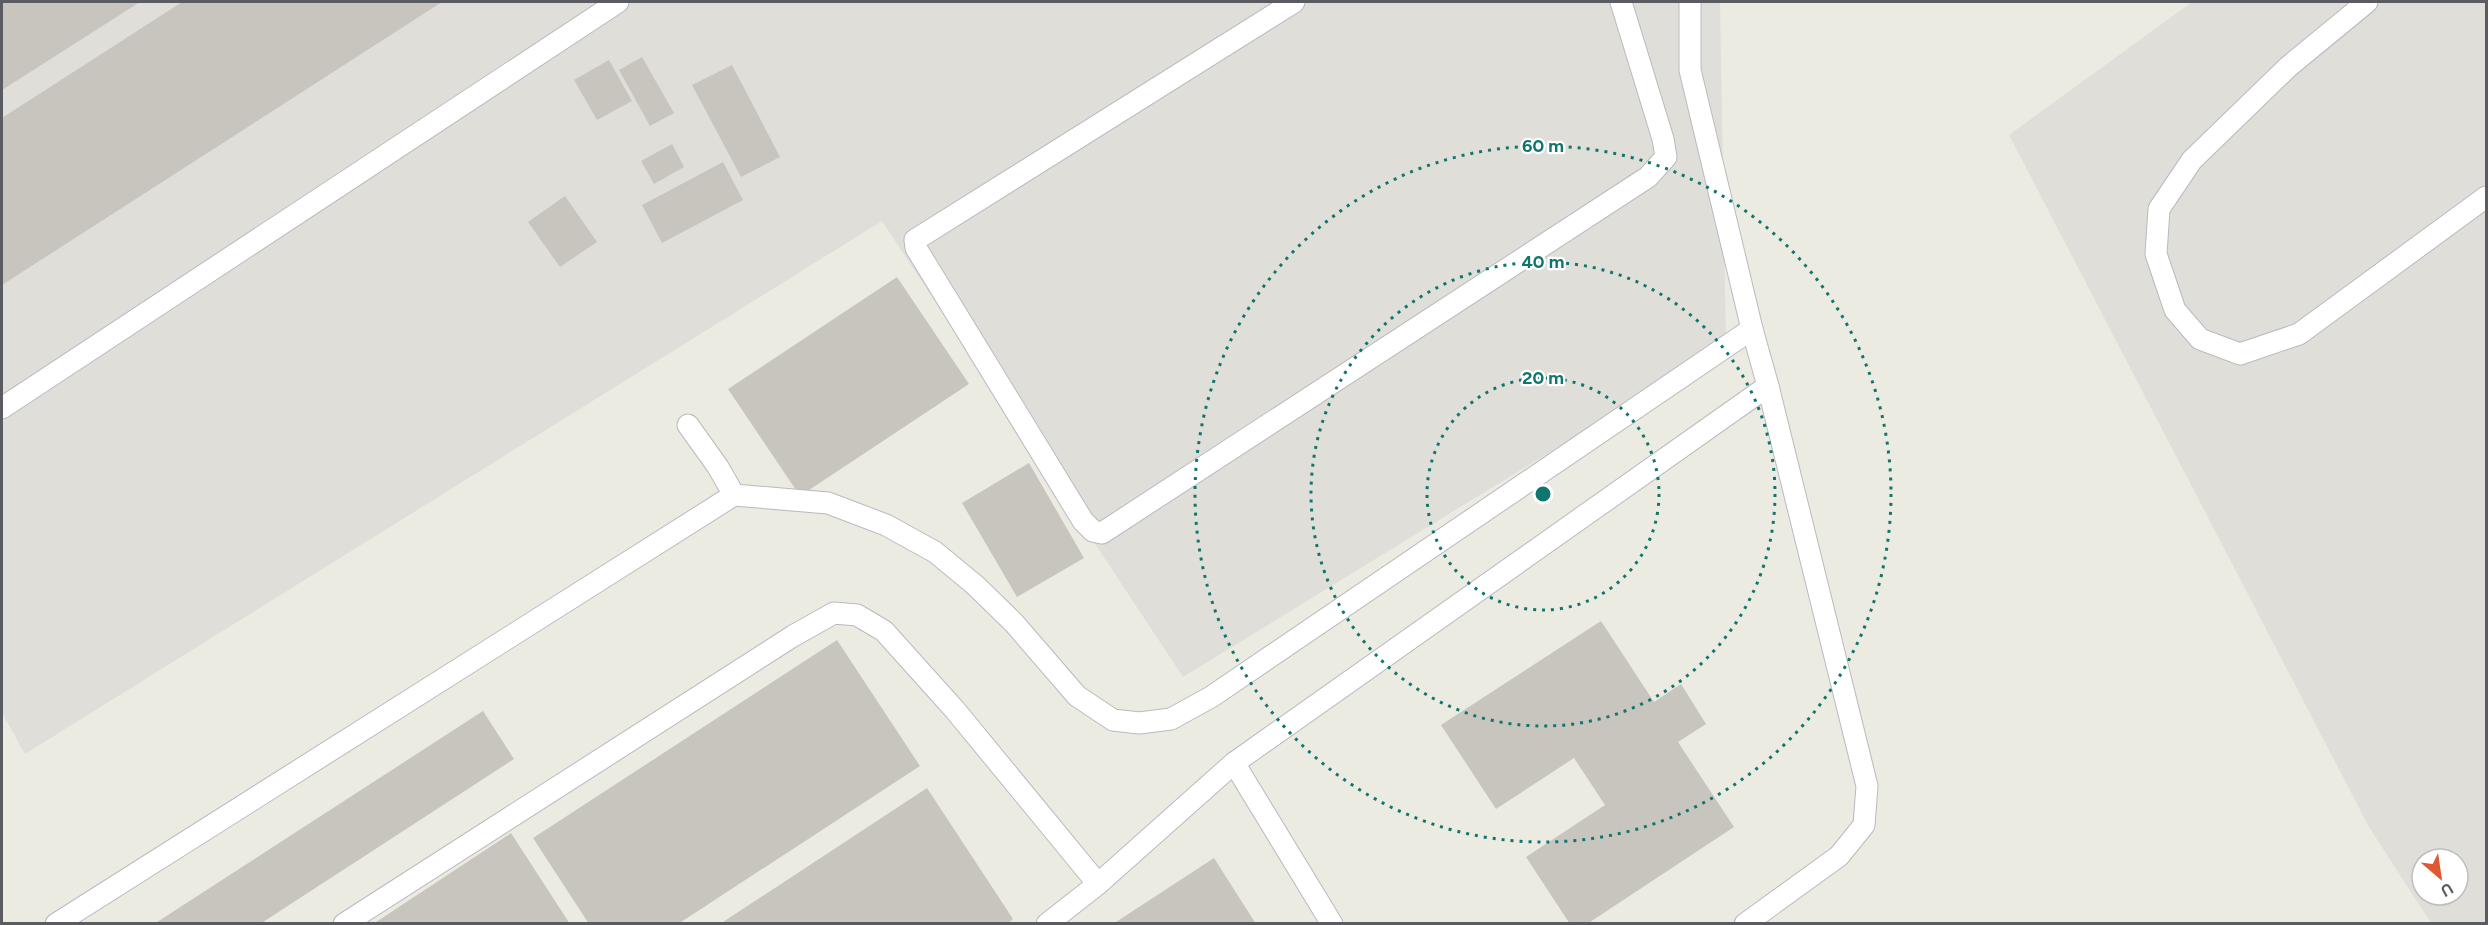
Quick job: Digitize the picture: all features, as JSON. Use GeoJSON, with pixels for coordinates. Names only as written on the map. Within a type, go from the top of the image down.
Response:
{"type":"FeatureCollection","features":[{"type":"Feature","properties":{"kind":"lane"},"geometry":{"type":"LineString","coordinates":[[2,408],[618,2]]}},
{"type":"Feature","properties":{"kind":"lane"},"geometry":{"type":"LineString","coordinates":[[1294,2],[915,240],[916,248],[1083,521],[1093,531],[1102,533],[1648,177],[1666,157],[1664,139],[1621,2]]}},
{"type":"Feature","properties":{"kind":"lane"},"geometry":{"type":"LineString","coordinates":[[1690,2],[1690,70],[1867,786],[1864,825],[1839,856],[1745,924]]}},
{"type":"Feature","properties":{"kind":"lane"},"geometry":{"type":"LineString","coordinates":[[2367,2],[2288,67],[2192,160],[2159,209],[2156,254],[2175,310],[2200,339],[2240,354],[2299,334],[2487,197]]}},
{"type":"Feature","properties":{"kind":"lane"},"geometry":{"type":"LineString","coordinates":[[56,924],[734,495],[828,503],[886,525],[935,552],[975,585],[1014,623],[1077,696],[1113,720],[1139,723],[1172,719],[1211,697],[1752,328]]}},
{"type":"Feature","properties":{"kind":"lane"},"geometry":{"type":"LineString","coordinates":[[1047,924],[1098,884],[1234,763],[1768,386]]}},
{"type":"Feature","properties":{"kind":"lane"},"geometry":{"type":"LineString","coordinates":[[688,425],[734,495]]}},
{"type":"Feature","properties":{"kind":"lane"},"geometry":{"type":"LineString","coordinates":[[344,924],[783,642],[834,613],[857,615],[884,631],[955,710],[1098,884]]}},
{"type":"Feature","properties":{"kind":"lane"},"geometry":{"type":"LineString","coordinates":[[1234,763],[1332,924]]}},
{"type":"Feature","properties":{"kind":"shaded area"},"geometry":{"type":"Polygon","coordinates":[[[2,2],[1720,2],[1726,344],[1183,677],[882,221],[25,754],[2,713],[2,2]]]}},
{"type":"Feature","properties":{"kind":"shaded area"},"geometry":{"type":"Polygon","coordinates":[[[2192,2],[2486,2],[2486,923],[2431,923],[2421,907],[2470,907],[2470,847],[2410,847],[2410,890],[2369,827],[2009,135],[2192,2]]]}},
{"type":"Feature","properties":{"kind":"building"},"geometry":{"type":"Polygon","coordinates":[[[2,2],[140,2],[2,90],[2,2]]]}},
{"type":"Feature","properties":{"kind":"building"},"geometry":{"type":"Polygon","coordinates":[[[182,2],[442,2],[2,285],[2,118],[182,2]]]}},
{"type":"Feature","properties":{"kind":"building"},"geometry":{"type":"Polygon","coordinates":[[[642,57],[674,113],[650,126],[619,70],[642,57]]]}},
{"type":"Feature","properties":{"kind":"building"},"geometry":{"type":"Polygon","coordinates":[[[609,60],[632,101],[597,120],[574,80],[609,60]]]}},
{"type":"Feature","properties":{"kind":"building"},"geometry":{"type":"Polygon","coordinates":[[[732,65],[780,157],[741,177],[692,85],[732,65]]]}},
{"type":"Feature","properties":{"kind":"building"},"geometry":{"type":"Polygon","coordinates":[[[672,144],[684,167],[654,184],[641,161],[672,144]]]}},
{"type":"Feature","properties":{"kind":"building"},"geometry":{"type":"Polygon","coordinates":[[[723,162],[743,200],[662,243],[642,205],[723,162]]]}},
{"type":"Feature","properties":{"kind":"building"},"geometry":{"type":"Polygon","coordinates":[[[565,196],[597,242],[560,267],[528,222],[565,196]]]}},
{"type":"Feature","properties":{"kind":"building"},"geometry":{"type":"Polygon","coordinates":[[[897,277],[969,384],[800,496],[728,389],[897,277]]]}},
{"type":"Feature","properties":{"kind":"building"},"geometry":{"type":"Polygon","coordinates":[[[1029,463],[1084,558],[1017,597],[962,503],[1029,463]]]}},
{"type":"Feature","properties":{"kind":"building"},"geometry":{"type":"Polygon","coordinates":[[[1601,621],[1654,702],[1681,684],[1706,724],[1678,742],[1734,827],[1587,924],[1570,924],[1526,857],[1605,805],[1574,758],[1496,809],[1441,725],[1601,621]]]}},
{"type":"Feature","properties":{"kind":"building"},"geometry":{"type":"Polygon","coordinates":[[[837,640],[920,766],[678,924],[589,924],[533,838],[837,640]]]}},
{"type":"Feature","properties":{"kind":"building"},"geometry":{"type":"Polygon","coordinates":[[[483,711],[514,759],[260,924],[154,924],[483,711]]]}},
{"type":"Feature","properties":{"kind":"building"},"geometry":{"type":"Polygon","coordinates":[[[927,788],[1013,919],[1007,924],[720,924],[927,788]]]}},
{"type":"Feature","properties":{"kind":"building"},"geometry":{"type":"Polygon","coordinates":[[[511,833],[570,924],[373,924],[511,833]]]}},
{"type":"Feature","properties":{"kind":"building"},"geometry":{"type":"Polygon","coordinates":[[[1214,858],[1256,924],[1113,924],[1214,858]]]}}]}
